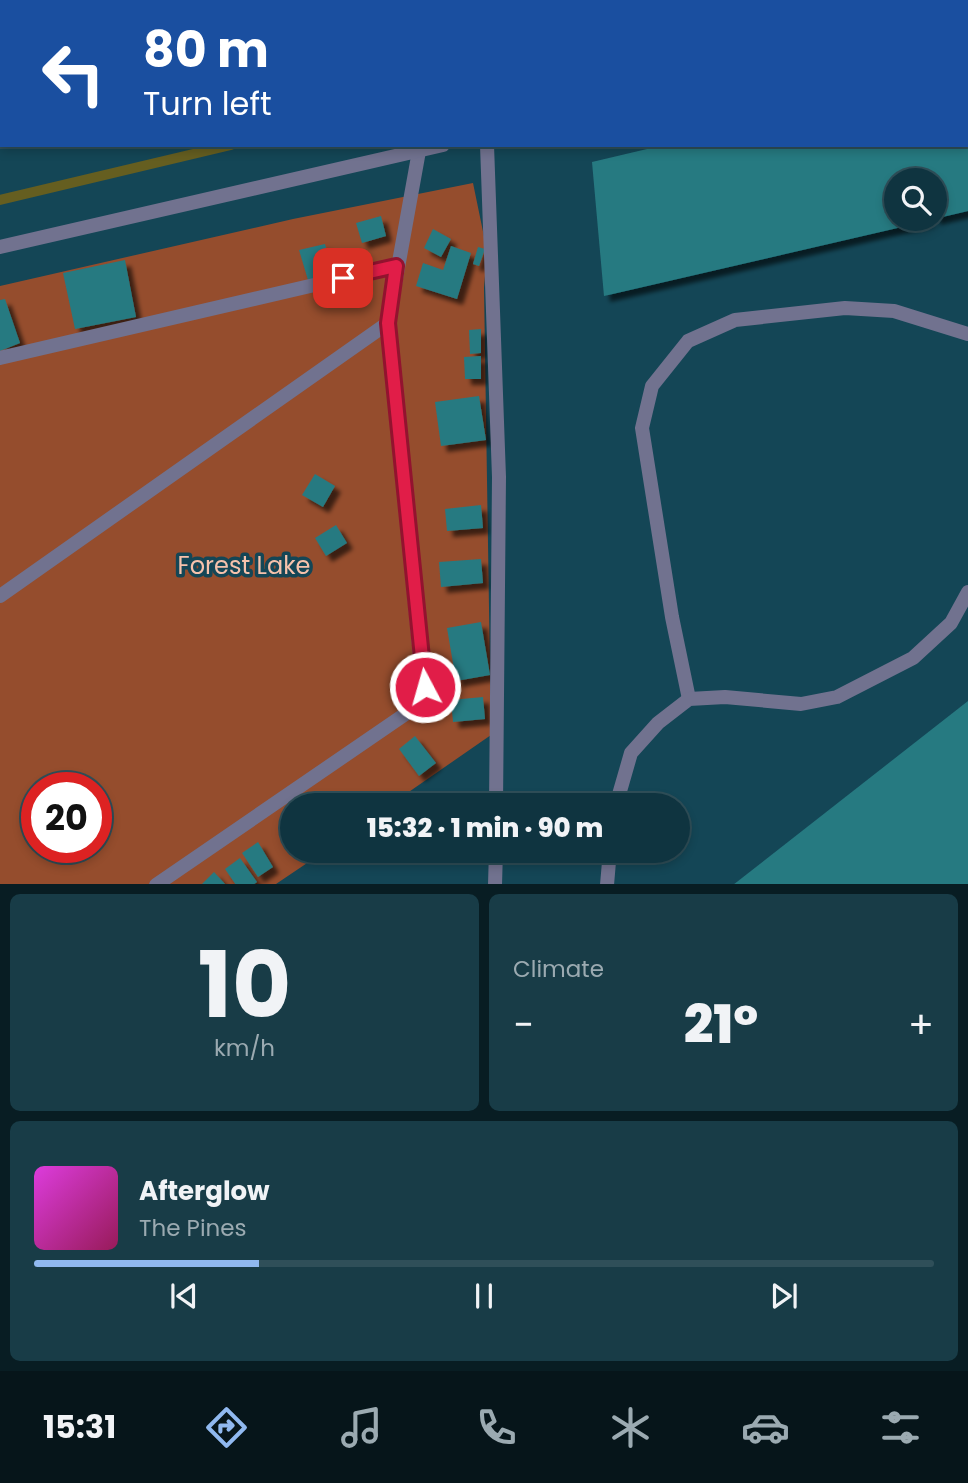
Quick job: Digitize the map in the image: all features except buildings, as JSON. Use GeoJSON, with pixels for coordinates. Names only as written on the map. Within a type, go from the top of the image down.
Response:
{"type":"FeatureCollection","features":[{"type":"Feature","properties":{"kind":"street"},"geometry":{"type":"LineString","coordinates":[[0,247],[433,147]]}},
{"type":"Feature","properties":{"kind":"street"},"geometry":{"type":"LineString","coordinates":[[487,147],[499,477],[496,793]]}},
{"type":"Feature","properties":{"kind":"street"},"geometry":{"type":"LineString","coordinates":[[156,884],[420,704],[424,697],[388,323],[396,266],[419,150]]}},
{"type":"Feature","properties":{"kind":"street"},"geometry":{"type":"LineString","coordinates":[[0,358],[396,266]]}},
{"type":"Feature","properties":{"kind":"street"},"geometry":{"type":"LineString","coordinates":[[690,699],[663,566],[642,428],[652,386],[688,341],[735,320],[845,308],[894,311],[968,334]]}},
{"type":"Feature","properties":{"kind":"street"},"geometry":{"type":"LineString","coordinates":[[0,596],[388,323]]}},
{"type":"Feature","properties":{"kind":"street"},"geometry":{"type":"LineString","coordinates":[[619,793],[631,753],[658,723],[690,699],[725,697],[801,704],[837,697],[913,658],[951,623],[968,592]]}},
{"type":"Feature","properties":{"kind":"street"},"geometry":{"type":"LineString","coordinates":[[495,884],[496,863]]}},
{"type":"Feature","properties":{"kind":"street"},"geometry":{"type":"LineString","coordinates":[[607,884],[609,863]]}},
{"type":"Feature","properties":{"kind":"green space","name":"Forest Lake"},"geometry":{"type":"Polygon","coordinates":[[[473,183],[487,251],[484,288],[491,735],[407,793],[280,793],[280,863],[307,863],[276,884],[0,884],[0,286],[293,219],[473,183]]]}},
{"type":"Feature","properties":{"kind":"waterway"},"geometry":{"type":"LineString","coordinates":[[0,200],[223,147]]}},
{"type":"Feature","properties":{"kind":"route"},"geometry":{"type":"LineString","coordinates":[[343,278],[396,266],[388,323],[425,687]]}}]}
